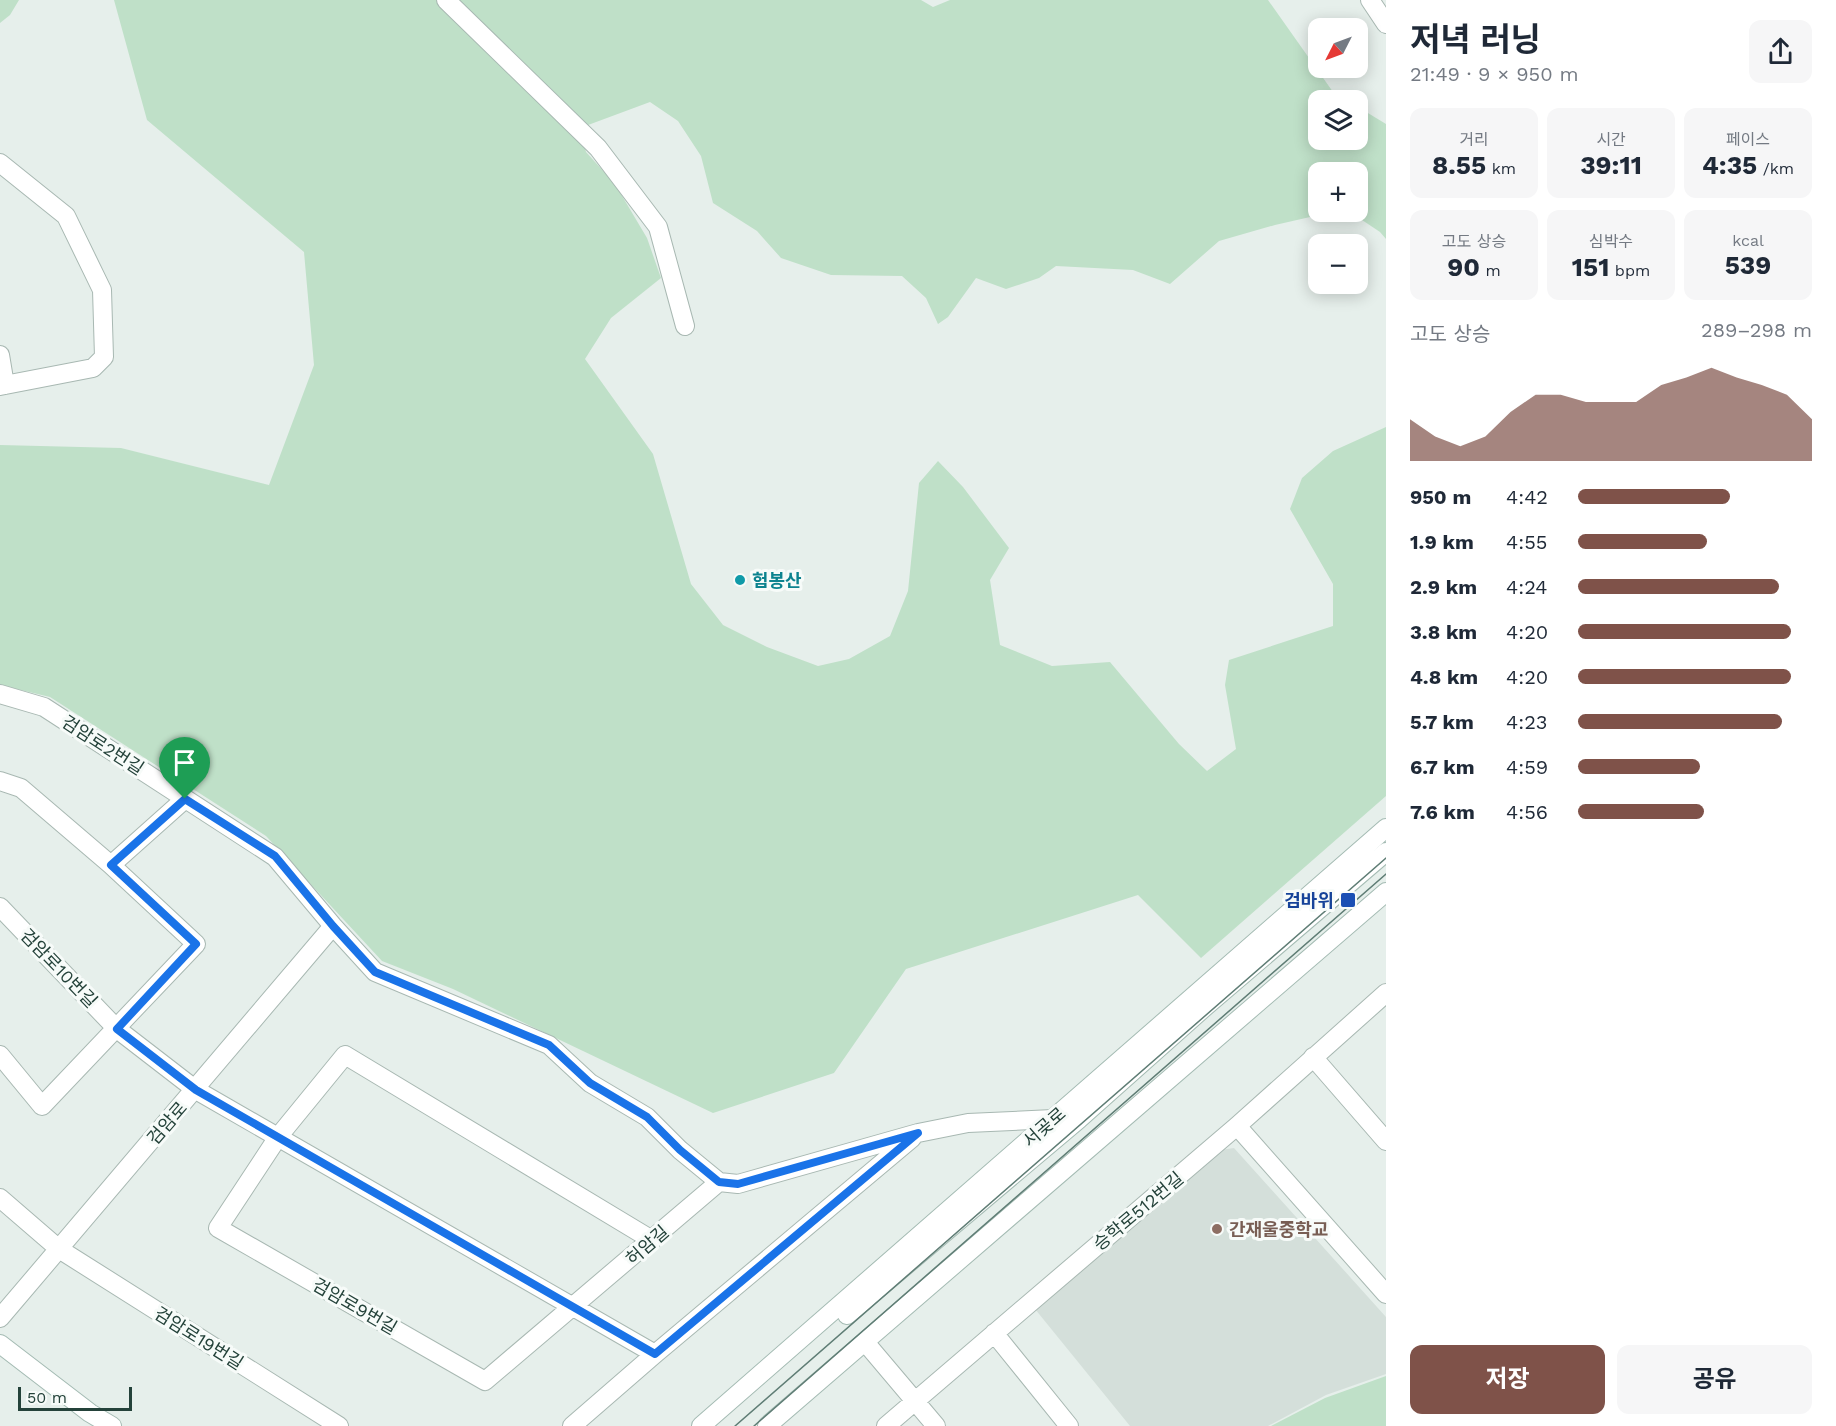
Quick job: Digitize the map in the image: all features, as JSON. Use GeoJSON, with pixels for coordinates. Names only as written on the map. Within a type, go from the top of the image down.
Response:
{"type":"FeatureCollection","features":[{"type":"Feature","properties":{"kind":"street"},"geometry":{"type":"LineString","coordinates":[[446,0],[598,148],[658,227],[685,326]]}},
{"type":"Feature","properties":{"kind":"street"},"geometry":{"type":"LineString","coordinates":[[1370,0],[1386,24]]}},
{"type":"Feature","properties":{"kind":"street"},"geometry":{"type":"LineString","coordinates":[[0,163],[66,216],[102,290],[104,357],[93,368],[3,385],[0,355]]}},
{"type":"Feature","properties":{"kind":"street","name":"검암로2번길"},"geometry":{"type":"LineString","coordinates":[[0,694],[44,707],[275,856],[333,926]]}},
{"type":"Feature","properties":{"kind":"street"},"geometry":{"type":"LineString","coordinates":[[0,781],[21,788],[111,865],[196,944],[42,1106],[0,1055]]}},
{"type":"Feature","properties":{"kind":"street"},"geometry":{"type":"LineString","coordinates":[[111,865],[185,799]]}},
{"type":"Feature","properties":{"kind":"street","name":"서곶로"},"geometry":{"type":"LineString","coordinates":[[701,1426],[1386,828]]}},
{"type":"Feature","properties":{"kind":"street","name":"서곶로"},"geometry":{"type":"LineString","coordinates":[[719,1426],[1079,1119],[1206,1006],[1386,852]]}},
{"type":"Feature","properties":{"kind":"street"},"geometry":{"type":"LineString","coordinates":[[767,1426],[1386,892]]}},
{"type":"Feature","properties":{"kind":"street","name":"검암로10번길"},"geometry":{"type":"LineString","coordinates":[[0,907],[117,1029],[196,1090]]}},
{"type":"Feature","properties":{"kind":"street"},"geometry":{"type":"LineString","coordinates":[[333,926],[375,972],[549,1045],[590,1083],[647,1117],[680,1150],[719,1182],[738,1184],[918,1133],[968,1123],[1053,1119]]}},
{"type":"Feature","properties":{"kind":"street","name":"검암로"},"geometry":{"type":"LineString","coordinates":[[0,1318],[333,926]]}},
{"type":"Feature","properties":{"kind":"street","name":"승학로512번길"},"geometry":{"type":"LineString","coordinates":[[886,1426],[1237,1126],[1386,993]]}},
{"type":"Feature","properties":{"kind":"street","name":"검암로9번길"},"geometry":{"type":"LineString","coordinates":[[574,1307],[485,1381],[218,1228],[278,1137],[345,1055],[652,1240]]}},
{"type":"Feature","properties":{"kind":"street"},"geometry":{"type":"LineString","coordinates":[[1313,1056],[1386,1140]]}},
{"type":"Feature","properties":{"kind":"street"},"geometry":{"type":"LineString","coordinates":[[196,1090],[655,1354]]}},
{"type":"Feature","properties":{"kind":"street"},"geometry":{"type":"LineString","coordinates":[[1237,1126],[1386,1294]]}},
{"type":"Feature","properties":{"kind":"street"},"geometry":{"type":"LineString","coordinates":[[572,1426],[918,1133]]}},
{"type":"Feature","properties":{"kind":"street","name":"허암길"},"geometry":{"type":"LineString","coordinates":[[574,1307],[719,1182]]}},
{"type":"Feature","properties":{"kind":"street","name":"검암로19번길"},"geometry":{"type":"LineString","coordinates":[[0,1198],[59,1249],[339,1426]]}},
{"type":"Feature","properties":{"kind":"street"},"geometry":{"type":"LineString","coordinates":[[994,1334],[1069,1426]]}},
{"type":"Feature","properties":{"kind":"street"},"geometry":{"type":"LineString","coordinates":[[865,1342],[936,1426]]}},
{"type":"Feature","properties":{"kind":"street"},"geometry":{"type":"LineString","coordinates":[[0,1344],[90,1413],[112,1426]]}},
{"type":"Feature","properties":{"kind":"shaded area","name":"간재울중학교"},"geometry":{"type":"Polygon","coordinates":[[[1234,1148],[1386,1317],[1386,1374],[1326,1395],[1268,1426],[1130,1426],[1035,1309],[1220,1150],[1234,1148]]]}},
{"type":"Feature","properties":{"kind":"green space"},"geometry":{"type":"Polygon","coordinates":[[[0,0],[19,0],[10,15],[0,23],[0,0]]]}},
{"type":"Feature","properties":{"kind":"green space"},"geometry":{"type":"Polygon","coordinates":[[[114,0],[921,0],[933,7],[950,0],[1268,0],[1308,57],[1308,78],[1323,78],[1332,90],[1308,90],[1308,150],[1368,150],[1368,113],[1386,124],[1386,239],[1365,222],[1368,222],[1368,162],[1308,162],[1308,217],[1219,241],[1170,284],[1133,270],[1056,266],[1039,278],[1006,289],[976,278],[948,317],[938,324],[926,298],[902,276],[831,275],[781,258],[757,231],[713,203],[701,156],[678,121],[650,102],[580,128],[586,152],[615,184],[647,238],[661,278],[611,318],[585,359],[653,454],[691,584],[723,625],[767,647],[818,666],[849,659],[890,636],[908,591],[919,483],[938,461],[963,487],[1009,548],[990,580],[1000,645],[1052,666],[1110,662],[1179,744],[1207,771],[1236,749],[1225,685],[1229,660],[1333,626],[1333,584],[1290,509],[1302,478],[1333,451],[1386,427],[1386,796],[1201,958],[1138,895],[906,969],[834,1073],[713,1113],[453,989],[382,961],[266,836],[50,697],[0,685],[0,445],[121,448],[269,485],[314,365],[304,252],[147,120],[114,0]]]}},
{"type":"Feature","properties":{"kind":"green space"},"geometry":{"type":"Polygon","coordinates":[[[1386,1376],[1386,1426],[1271,1426],[1325,1398],[1386,1376]]]}},
{"type":"Feature","properties":{"kind":"tram line"},"geometry":{"type":"LineString","coordinates":[[735,1426],[1386,858]]}},
{"type":"Feature","properties":{"kind":"tram line"},"geometry":{"type":"LineString","coordinates":[[754,1426],[1386,874]]}},
{"type":"Feature","properties":{"kind":"place","name":"험봉산"},"geometry":{"type":"Point","coordinates":[740,580]}},
{"type":"Feature","properties":{"kind":"place","name":"검바위"},"geometry":{"type":"Point","coordinates":[1348,900]}},
{"type":"Feature","properties":{"kind":"place","name":"간재울중학교"},"geometry":{"type":"Point","coordinates":[1217,1229]}},
{"type":"Feature","properties":{"kind":"route"},"geometry":{"type":"LineString","coordinates":[[185,799],[275,856],[375,972],[549,1045],[590,1083],[647,1117],[680,1150],[719,1182],[738,1184],[918,1133],[655,1354],[196,1090],[117,1029],[196,944],[111,865],[185,799]]}}]}
